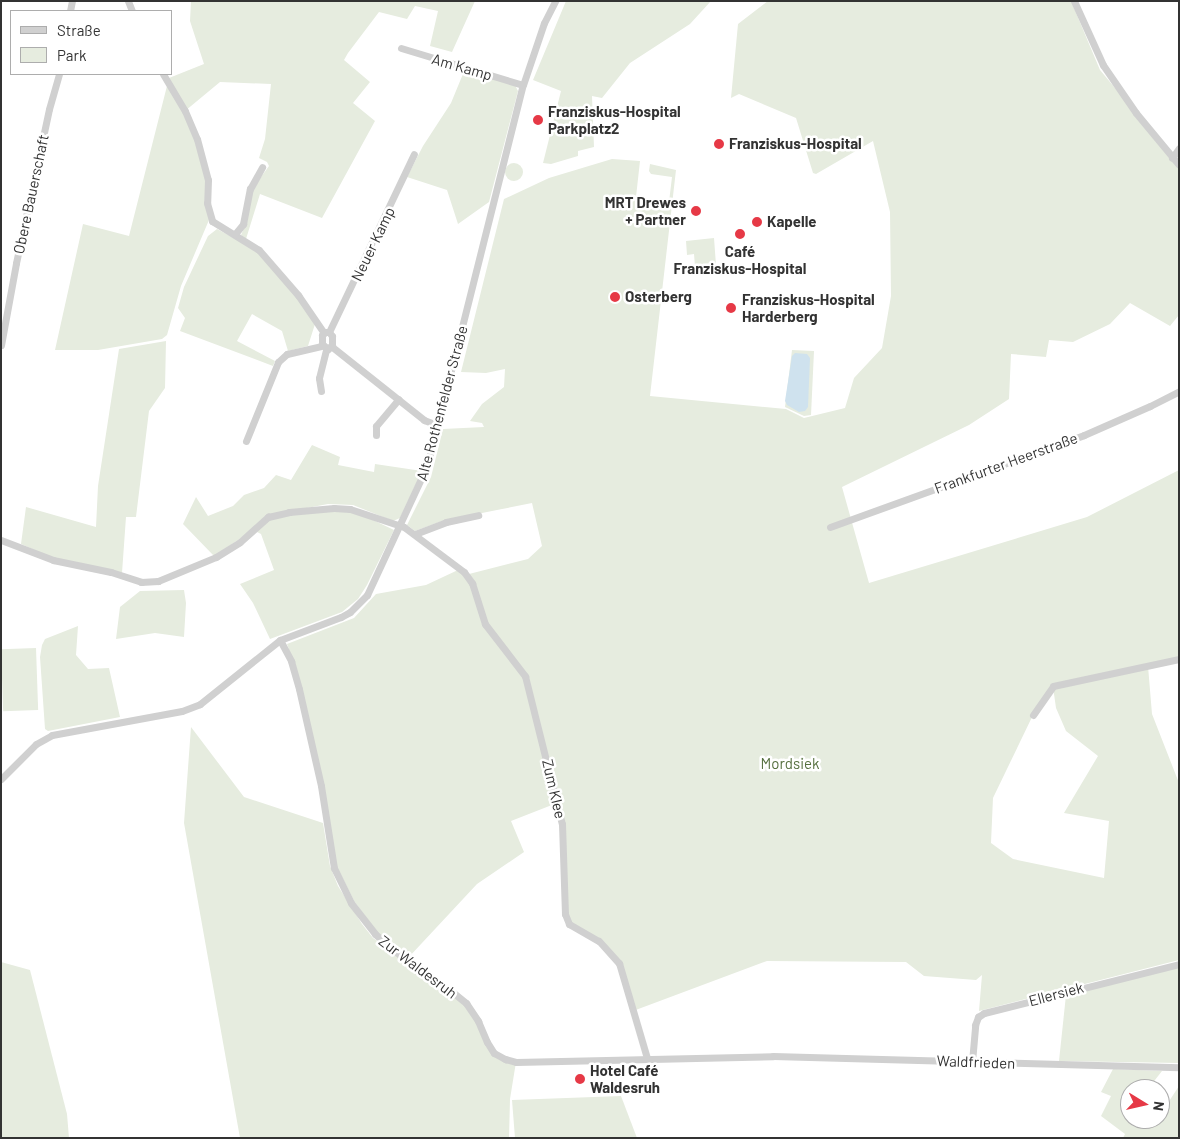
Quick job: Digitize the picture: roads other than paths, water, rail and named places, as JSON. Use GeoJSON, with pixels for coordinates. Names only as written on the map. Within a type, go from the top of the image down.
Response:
{"type":"FeatureCollection","features":[{"type":"Feature","properties":{"kind":"street","name":"Alte Rothenfelder Straße"},"geometry":{"type":"LineString","coordinates":[[1,779],[36,744],[52,736],[182,711],[200,704],[280,640],[341,617],[358,605],[367,595],[421,484],[438,425],[523,85],[544,23],[555,1]]}},
{"type":"Feature","properties":{"kind":"street"},"geometry":{"type":"LineString","coordinates":[[1074,1],[1103,65],[1136,113],[1179,165]]}},
{"type":"Feature","properties":{"kind":"street","name":"Am Kamp"},"geometry":{"type":"LineString","coordinates":[[401,48],[523,85]]}},
{"type":"Feature","properties":{"kind":"street","name":"Obere Bauerschaft"},"geometry":{"type":"LineString","coordinates":[[1,344],[16,263],[49,109],[59,75]]}},
{"type":"Feature","properties":{"kind":"street"},"geometry":{"type":"LineString","coordinates":[[165,75],[185,110],[197,139],[208,180],[208,203],[212,221],[259,250],[327,332],[327,347],[319,378],[321,391]]}},
{"type":"Feature","properties":{"kind":"street"},"geometry":{"type":"LineString","coordinates":[[1172,158],[1179,148]]}},
{"type":"Feature","properties":{"kind":"street","name":"Neuer Kamp"},"geometry":{"type":"LineString","coordinates":[[327,332],[414,154]]}},
{"type":"Feature","properties":{"kind":"street"},"geometry":{"type":"LineString","coordinates":[[235,234],[243,224],[251,184],[262,167]]}},
{"type":"Feature","properties":{"kind":"street"},"geometry":{"type":"LineString","coordinates":[[246,442],[278,362],[287,354],[327,347],[399,399],[424,420],[438,425]]}},
{"type":"Feature","properties":{"kind":"street","name":"Frankfurter Heerstraße"},"geometry":{"type":"LineString","coordinates":[[830,526],[1084,435],[1179,391]]}},
{"type":"Feature","properties":{"kind":"street"},"geometry":{"type":"LineString","coordinates":[[376,435],[376,426],[399,399]]}},
{"type":"Feature","properties":{"kind":"street"},"geometry":{"type":"LineString","coordinates":[[1,540],[53,560],[110,572],[141,582],[158,582],[216,557],[240,542],[268,517],[289,512],[334,508],[350,509],[400,526]]}},
{"type":"Feature","properties":{"kind":"street"},"geometry":{"type":"LineString","coordinates":[[415,534],[446,522],[478,514]]}},
{"type":"Feature","properties":{"kind":"street","name":"Zum Klee"},"geometry":{"type":"LineString","coordinates":[[400,526],[415,534],[464,572],[472,582],[485,624],[525,676],[562,824],[565,914],[569,924],[599,941],[619,963],[647,1058]]}},
{"type":"Feature","properties":{"kind":"street","name":"Zur Waldesruh"},"geometry":{"type":"LineString","coordinates":[[280,640],[291,661],[299,689],[321,786],[334,868],[351,903],[375,934],[406,960],[466,1003],[478,1021],[494,1053],[516,1062],[773,1056]]}},
{"type":"Feature","properties":{"kind":"street"},"geometry":{"type":"LineString","coordinates":[[1033,715],[1053,686],[1179,659]]}},
{"type":"Feature","properties":{"kind":"street","name":"Ellersiek"},"geometry":{"type":"LineString","coordinates":[[972,1062],[975,1026],[978,1017],[984,1013],[1179,964]]}},
{"type":"Feature","properties":{"kind":"street","name":"Waldfrieden"},"geometry":{"type":"LineString","coordinates":[[773,1056],[1179,1067]]}},
{"type":"Feature","properties":{"kind":"water"},"geometry":{"type":"Polygon","coordinates":[[[795,353],[807,354],[810,358],[808,407],[805,411],[799,412],[787,405],[785,401],[792,356],[795,353]]]}},
{"type":"Feature","properties":{"kind":"place","name":"Franziskus-Hospital Parkplatz2"},"geometry":{"type":"Point","coordinates":[538,120]}},
{"type":"Feature","properties":{"kind":"place","name":"Franziskus-Hospital"},"geometry":{"type":"Point","coordinates":[719,144]}},
{"type":"Feature","properties":{"kind":"place","name":"MRT Drewes + Partner"},"geometry":{"type":"Point","coordinates":[696,211]}},
{"type":"Feature","properties":{"kind":"place","name":"Kapelle"},"geometry":{"type":"Point","coordinates":[757,222]}},
{"type":"Feature","properties":{"kind":"place","name":"Café Franziskus-Hospital"},"geometry":{"type":"Point","coordinates":[740,234]}},
{"type":"Feature","properties":{"kind":"place","name":"Osterberg"},"geometry":{"type":"Point","coordinates":[615,297]}},
{"type":"Feature","properties":{"kind":"place","name":"Franziskus-Hospital Harderberg"},"geometry":{"type":"Point","coordinates":[731,308]}},
{"type":"Feature","properties":{"kind":"place","name":"Hotel Café Waldesruh"},"geometry":{"type":"Point","coordinates":[580,1079]}},
{"type":"Feature","properties":{"kind":"park label","name":"Mordsiek"},"geometry":{"type":"Point","coordinates":[790,764]}}]}
